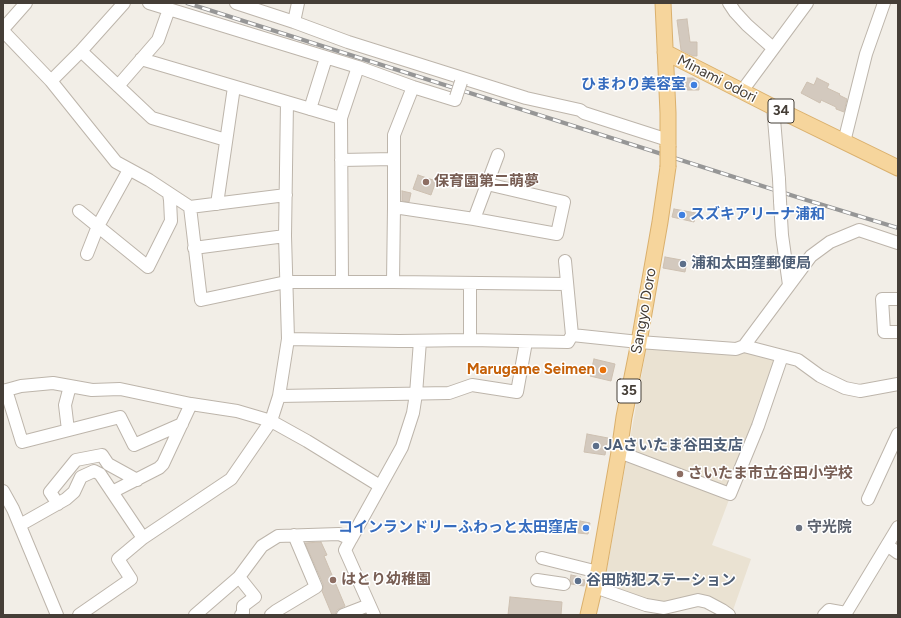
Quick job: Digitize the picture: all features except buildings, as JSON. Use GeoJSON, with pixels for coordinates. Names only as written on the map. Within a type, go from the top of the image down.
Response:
{"type":"FeatureCollection","features":[{"type":"Feature","properties":{"kind":"main road","name":"Sangyo Doro"},"geometry":{"type":"LineString","coordinates":[[588,615],[596,579],[639,342],[668,167],[663,3]]}},
{"type":"Feature","properties":{"kind":"main road","name":"Minami odori"},"geometry":{"type":"LineString","coordinates":[[665,52],[898,168]]}},
{"type":"Feature","properties":{"kind":"street"},"geometry":{"type":"LineString","coordinates":[[26,3],[3,30],[51,80],[116,162],[149,180],[190,207],[286,195]]}},
{"type":"Feature","properties":{"kind":"street"},"geometry":{"type":"LineString","coordinates":[[51,80],[81,51],[124,3]]}},
{"type":"Feature","properties":{"kind":"street"},"geometry":{"type":"LineString","coordinates":[[148,3],[358,67],[413,87],[455,100],[462,80]]}},
{"type":"Feature","properties":{"kind":"street"},"geometry":{"type":"LineString","coordinates":[[236,3],[462,80],[526,98],[580,110],[584,113],[668,143]]}},
{"type":"Feature","properties":{"kind":"street"},"geometry":{"type":"LineString","coordinates":[[294,22],[298,3]]}},
{"type":"Feature","properties":{"kind":"street"},"geometry":{"type":"LineString","coordinates":[[729,3],[747,25],[773,48]]}},
{"type":"Feature","properties":{"kind":"street"},"geometry":{"type":"LineString","coordinates":[[742,91],[807,3]]}},
{"type":"Feature","properties":{"kind":"street"},"geometry":{"type":"LineString","coordinates":[[844,142],[866,54],[884,3]]}},
{"type":"Feature","properties":{"kind":"street"},"geometry":{"type":"LineString","coordinates":[[118,86],[158,40],[169,9]]}},
{"type":"Feature","properties":{"kind":"street"},"geometry":{"type":"LineString","coordinates":[[81,51],[152,118],[226,140]]}},
{"type":"Feature","properties":{"kind":"street"},"geometry":{"type":"LineString","coordinates":[[310,109],[326,58]]}},
{"type":"Feature","properties":{"kind":"street"},"geometry":{"type":"LineString","coordinates":[[142,59],[341,118]]}},
{"type":"Feature","properties":{"kind":"street"},"geometry":{"type":"LineString","coordinates":[[342,282],[341,118],[358,67]]}},
{"type":"Feature","properties":{"kind":"street"},"geometry":{"type":"LineString","coordinates":[[217,204],[234,87]]}},
{"type":"Feature","properties":{"kind":"street"},"geometry":{"type":"LineString","coordinates":[[393,282],[394,135],[413,87]]}},
{"type":"Feature","properties":{"kind":"street"},"geometry":{"type":"LineString","coordinates":[[79,615],[130,579],[118,559],[142,538],[231,479],[271,420],[279,396],[288,339],[285,236],[287,102]]}},
{"type":"Feature","properties":{"kind":"street"},"geometry":{"type":"LineString","coordinates":[[773,107],[782,235],[789,285]]}},
{"type":"Feature","properties":{"kind":"street"},"geometry":{"type":"LineString","coordinates":[[474,219],[498,155]]}},
{"type":"Feature","properties":{"kind":"street"},"geometry":{"type":"LineString","coordinates":[[341,160],[394,160]]}},
{"type":"Feature","properties":{"kind":"street"},"geometry":{"type":"LineString","coordinates":[[87,254],[98,226],[129,170]]}},
{"type":"Feature","properties":{"kind":"street"},"geometry":{"type":"LineString","coordinates":[[394,207],[474,219],[557,234],[564,202],[487,184]]}},
{"type":"Feature","properties":{"kind":"street"},"geometry":{"type":"LineString","coordinates":[[79,211],[148,267],[171,221],[169,194]]}},
{"type":"Feature","properties":{"kind":"street"},"geometry":{"type":"LineString","coordinates":[[190,207],[200,300],[286,282],[567,284]]}},
{"type":"Feature","properties":{"kind":"street"},"geometry":{"type":"LineString","coordinates":[[288,339],[420,341],[470,340],[526,342],[570,339],[736,349],[744,346],[810,256],[830,242],[859,230],[898,243]]}},
{"type":"Feature","properties":{"kind":"street"},"geometry":{"type":"LineString","coordinates":[[194,248],[285,236]]}},
{"type":"Feature","properties":{"kind":"street"},"geometry":{"type":"LineString","coordinates":[[565,261],[570,339]]}},
{"type":"Feature","properties":{"kind":"street"},"geometry":{"type":"LineString","coordinates":[[470,283],[470,340]]}},
{"type":"Feature","properties":{"kind":"street"},"geometry":{"type":"LineString","coordinates":[[898,299],[882,299],[884,332],[898,332]]}},
{"type":"Feature","properties":{"kind":"street"},"geometry":{"type":"LineString","coordinates":[[343,615],[371,610],[345,550],[402,446],[413,413],[420,341]]}},
{"type":"Feature","properties":{"kind":"street"},"geometry":{"type":"LineString","coordinates":[[279,396],[449,393],[472,385],[517,392],[526,342]]}},
{"type":"Feature","properties":{"kind":"street"},"geometry":{"type":"LineString","coordinates":[[744,346],[798,360],[820,376],[845,388],[860,391],[898,384]]}},
{"type":"Feature","properties":{"kind":"street"},"geometry":{"type":"LineString","coordinates":[[619,452],[730,494],[758,426],[782,356]]}},
{"type":"Feature","properties":{"kind":"street"},"geometry":{"type":"LineString","coordinates":[[182,424],[134,445],[120,418],[22,442],[5,390],[21,386],[53,383],[92,390],[120,389],[191,404],[237,411],[271,420],[380,486]]}},
{"type":"Feature","properties":{"kind":"street"},"geometry":{"type":"LineString","coordinates":[[68,430],[65,405],[70,386]]}},
{"type":"Feature","properties":{"kind":"street"},"geometry":{"type":"LineString","coordinates":[[112,492],[159,468],[163,464],[191,404]]}},
{"type":"Feature","properties":{"kind":"street"},"geometry":{"type":"LineString","coordinates":[[868,499],[898,434]]}},
{"type":"Feature","properties":{"kind":"street"},"geometry":{"type":"LineString","coordinates":[[58,504],[50,492],[76,460],[102,455],[108,464],[137,480]]}},
{"type":"Feature","properties":{"kind":"street"},"geometry":{"type":"LineString","coordinates":[[20,525],[66,499],[74,492],[81,477],[94,471],[100,474],[142,538]]}},
{"type":"Feature","properties":{"kind":"street"},"geometry":{"type":"LineString","coordinates":[[3,491],[20,525],[57,615]]}},
{"type":"Feature","properties":{"kind":"street"},"geometry":{"type":"LineString","coordinates":[[824,615],[829,610],[846,613],[898,528]]}},
{"type":"Feature","properties":{"kind":"street"},"geometry":{"type":"LineString","coordinates":[[196,615],[239,577],[262,546],[278,536],[339,534],[351,539]]}},
{"type":"Feature","properties":{"kind":"street"},"geometry":{"type":"LineString","coordinates":[[271,615],[316,587],[294,535]]}},
{"type":"Feature","properties":{"kind":"street"},"geometry":{"type":"LineString","coordinates":[[887,545],[898,553]]}},
{"type":"Feature","properties":{"kind":"street"},"geometry":{"type":"LineString","coordinates":[[542,558],[556,561],[596,579],[646,605],[664,608],[698,600],[707,602],[728,615]]}},
{"type":"Feature","properties":{"kind":"street"},"geometry":{"type":"LineString","coordinates":[[550,582],[556,561]]}},
{"type":"Feature","properties":{"kind":"street"},"geometry":{"type":"LineString","coordinates":[[239,577],[255,597],[244,606],[243,613],[241,615]]}},
{"type":"Feature","properties":{"kind":"street"},"geometry":{"type":"LineString","coordinates":[[537,580],[564,584]]}},
{"type":"Feature","properties":{"kind":"shaded area","name":"さいたま市立谷田小学校"},"geometry":{"type":"Polygon","coordinates":[[[647,344],[744,350],[777,360],[712,545],[751,559],[732,613],[726,607],[645,602],[604,586],[647,344]]]}},
{"type":"Feature","properties":{"kind":"railway"},"geometry":{"type":"LineString","coordinates":[[187,3],[898,228]]}},
{"type":"Feature","properties":{"kind":"place","name":"ひまわり美容室"},"geometry":{"type":"Point","coordinates":[694,85]}},
{"type":"Feature","properties":{"kind":"place","name":"保育園第二萌夢"},"geometry":{"type":"Point","coordinates":[426,182]}},
{"type":"Feature","properties":{"kind":"place","name":"スズキアリーナ浦和"},"geometry":{"type":"Point","coordinates":[682,215]}},
{"type":"Feature","properties":{"kind":"place","name":"浦和太田窪郵便局"},"geometry":{"type":"Point","coordinates":[683,264]}},
{"type":"Feature","properties":{"kind":"place","name":"Marugame Seimen"},"geometry":{"type":"Point","coordinates":[603,370]}},
{"type":"Feature","properties":{"kind":"place","name":"JAさいたま谷田支店"},"geometry":{"type":"Point","coordinates":[596,446]}},
{"type":"Feature","properties":{"kind":"place","name":"さいたま市立谷田小学校"},"geometry":{"type":"Point","coordinates":[680,474]}},
{"type":"Feature","properties":{"kind":"place","name":"コインランドリーふわっと太田窪店"},"geometry":{"type":"Point","coordinates":[586,528]}},
{"type":"Feature","properties":{"kind":"place","name":"守光院"},"geometry":{"type":"Point","coordinates":[799,528]}},
{"type":"Feature","properties":{"kind":"place","name":"はとり幼稚園"},"geometry":{"type":"Point","coordinates":[333,580]}},
{"type":"Feature","properties":{"kind":"place","name":"谷田防犯ステーション"},"geometry":{"type":"Point","coordinates":[578,581]}}]}
